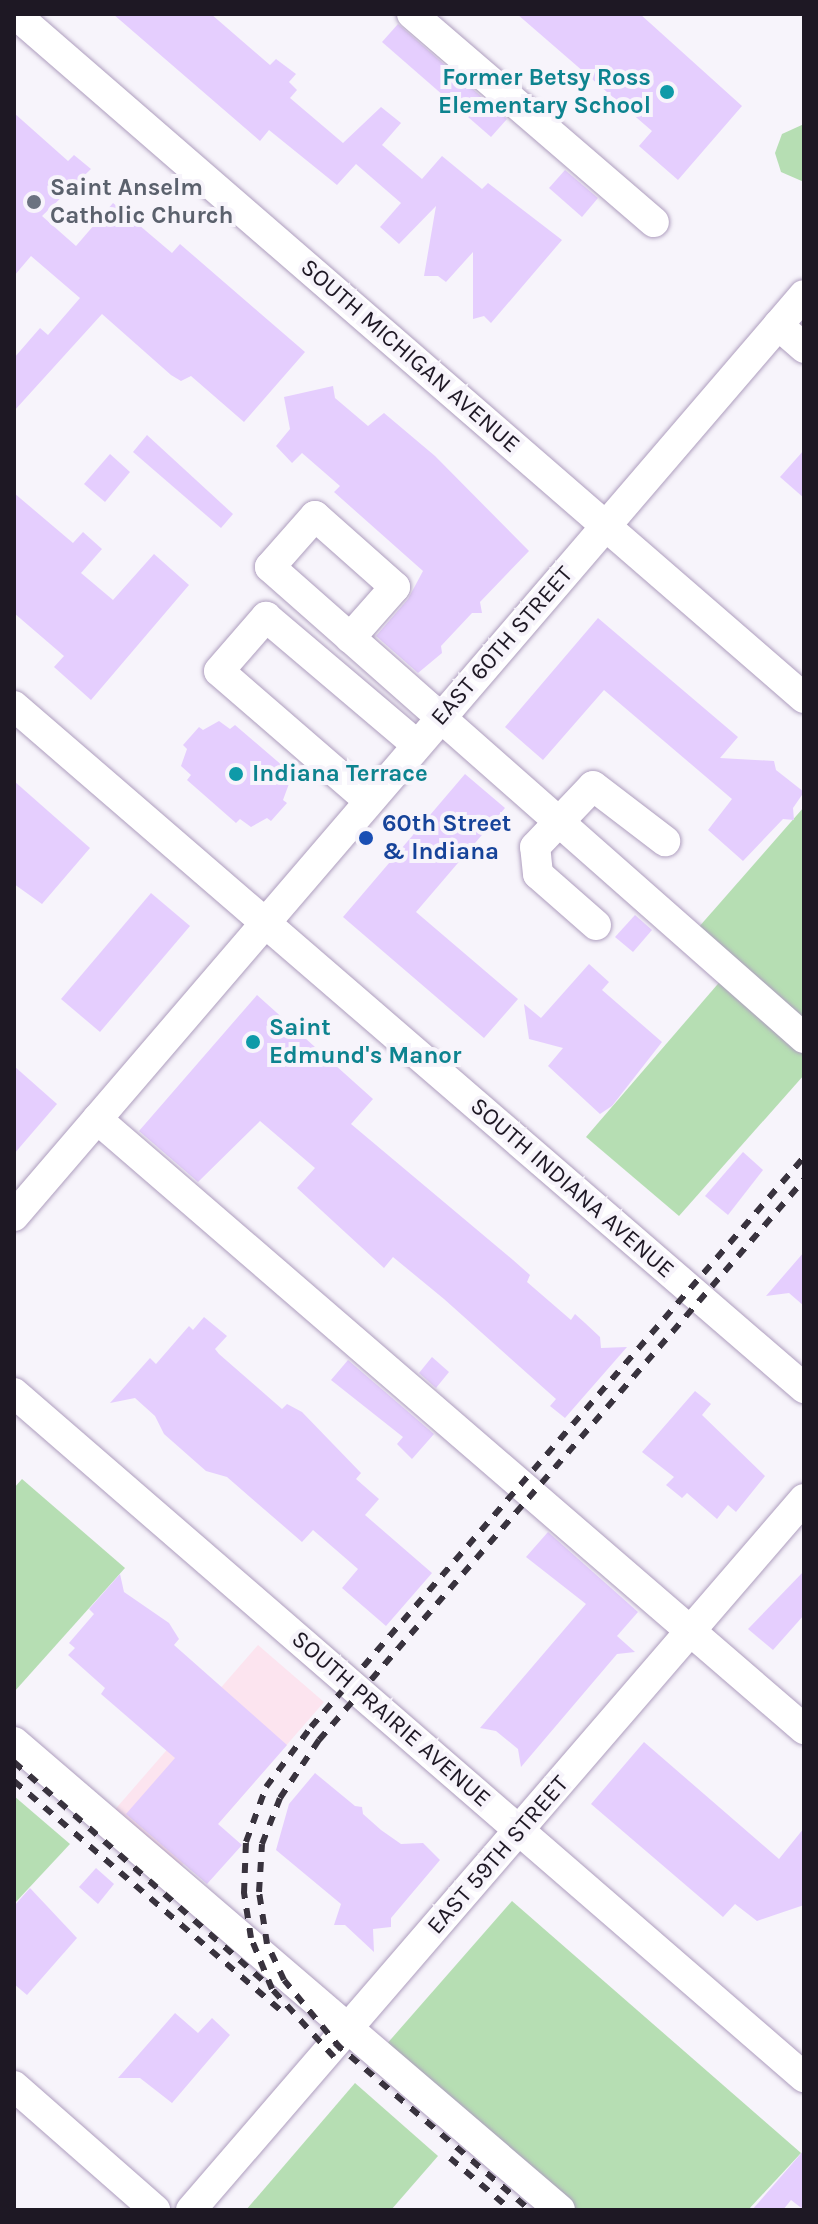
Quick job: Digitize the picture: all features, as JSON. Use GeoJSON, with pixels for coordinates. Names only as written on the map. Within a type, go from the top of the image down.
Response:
{"type":"FeatureCollection","features":[{"type":"Feature","properties":{"kind":"street","name":"SOUTH MICHIGAN AVENUE"},"geometry":{"type":"LineString","coordinates":[[15,14],[804,698]]}},
{"type":"Feature","properties":{"kind":"street"},"geometry":{"type":"LineString","coordinates":[[412,14],[654,222]]}},
{"type":"Feature","properties":{"kind":"street","name":"EAST 60TH STREET"},"geometry":{"type":"LineString","coordinates":[[14,1216],[804,295]]}},
{"type":"Feature","properties":{"kind":"street"},"geometry":{"type":"LineString","coordinates":[[778,325],[804,348]]}},
{"type":"Feature","properties":{"kind":"street"},"geometry":{"type":"LineString","coordinates":[[369,801],[219,671],[266,617],[417,745]]}},
{"type":"Feature","properties":{"kind":"street"},"geometry":{"type":"LineString","coordinates":[[350,638],[439,720],[804,1038]]}},
{"type":"Feature","properties":{"kind":"street","name":"SOUTH INDIANA AVENUE"},"geometry":{"type":"LineString","coordinates":[[14,706],[804,1388]]}},
{"type":"Feature","properties":{"kind":"street"},"geometry":{"type":"LineString","coordinates":[[596,925],[538,874],[533,862],[535,847],[593,786],[665,841]]}},
{"type":"Feature","properties":{"kind":"street"},"geometry":{"type":"LineString","coordinates":[[97,1119],[804,1729]]}},
{"type":"Feature","properties":{"kind":"street","name":"SOUTH PRAIRIE AVENUE"},"geometry":{"type":"LineString","coordinates":[[14,1393],[804,2077]]}},
{"type":"Feature","properties":{"kind":"street","name":"EAST 59TH STREET"},"geometry":{"type":"LineString","coordinates":[[191,2210],[804,1499]]}},
{"type":"Feature","properties":{"kind":"street"},"geometry":{"type":"LineString","coordinates":[[14,1742],[560,2210]]}},
{"type":"Feature","properties":{"kind":"street"},"geometry":{"type":"LineString","coordinates":[[14,2086],[155,2210]]}},
{"type":"Feature","properties":{"kind":"shaded area"},"geometry":{"type":"Polygon","coordinates":[[[258,1645],[324,1702],[172,1877],[105,1821],[258,1645]]]}},
{"type":"Feature","properties":{"kind":"green space"},"geometry":{"type":"Polygon","coordinates":[[[804,124],[804,182],[781,172],[775,153],[782,134],[804,124]]]}},
{"type":"Feature","properties":{"kind":"green space"},"geometry":{"type":"Polygon","coordinates":[[[804,807],[804,1024],[698,928],[804,807]]]}},
{"type":"Feature","properties":{"kind":"green space"},"geometry":{"type":"Polygon","coordinates":[[[723,978],[804,1049],[804,1075],[679,1216],[586,1137],[723,978]]]}},
{"type":"Feature","properties":{"kind":"green space"},"geometry":{"type":"Polygon","coordinates":[[[22,1479],[125,1568],[14,1692],[14,1488],[22,1479]]]}},
{"type":"Feature","properties":{"kind":"green space"},"geometry":{"type":"Polygon","coordinates":[[[14,1796],[70,1844],[14,1904],[14,1796]]]}},
{"type":"Feature","properties":{"kind":"green space"},"geometry":{"type":"Polygon","coordinates":[[[512,1901],[801,2153],[748,2210],[572,2210],[385,2046],[512,1901]]]}},
{"type":"Feature","properties":{"kind":"green space"},"geometry":{"type":"Polygon","coordinates":[[[355,2083],[438,2156],[391,2210],[246,2210],[355,2083]]]}},
{"type":"Feature","properties":{"kind":"building"},"geometry":{"type":"Polygon","coordinates":[[[113,14],[211,14],[270,65],[276,59],[296,74],[289,82],[297,90],[290,98],[343,143],[381,107],[401,123],[382,145],[422,179],[442,156],[482,189],[488,183],[562,240],[491,323],[484,316],[473,319],[473,252],[446,282],[438,276],[424,276],[436,206],[399,244],[380,227],[401,203],[356,164],[337,185],[269,130],[260,141],[113,14]]]}},
{"type":"Feature","properties":{"kind":"building","name":"Former Betsy Ross Elementary School"},"geometry":{"type":"Polygon","coordinates":[[[517,14],[640,14],[742,106],[678,180],[639,146],[652,131],[517,14]]]}},
{"type":"Feature","properties":{"kind":"building"},"geometry":{"type":"Polygon","coordinates":[[[398,24],[507,119],[491,137],[382,42],[398,24]]]}},
{"type":"Feature","properties":{"kind":"building"},"geometry":{"type":"Polygon","coordinates":[[[14,113],[68,161],[74,155],[91,169],[42,216],[76,246],[113,203],[172,253],[180,244],[305,352],[244,422],[191,376],[181,381],[171,375],[102,314],[14,411],[14,358],[40,328],[48,335],[80,298],[31,256],[14,276],[14,113]]]}},
{"type":"Feature","properties":{"kind":"building"},"geometry":{"type":"Polygon","coordinates":[[[565,170],[598,198],[582,217],[549,188],[565,170]]]}},
{"type":"Feature","properties":{"kind":"building"},"geometry":{"type":"Polygon","coordinates":[[[333,386],[335,398],[368,426],[384,413],[435,456],[529,551],[480,602],[482,613],[472,613],[441,646],[442,653],[418,673],[376,636],[408,599],[423,571],[334,492],[340,486],[302,453],[292,463],[276,446],[290,429],[284,397],[333,386]]]}},
{"type":"Feature","properties":{"kind":"building"},"geometry":{"type":"Polygon","coordinates":[[[147,435],[233,514],[221,528],[133,452],[147,435]]]}},
{"type":"Feature","properties":{"kind":"building"},"geometry":{"type":"Polygon","coordinates":[[[804,450],[804,498],[780,477],[804,450]]]}},
{"type":"Feature","properties":{"kind":"building"},"geometry":{"type":"Polygon","coordinates":[[[110,454],[130,472],[105,502],[84,484],[110,454]]]}},
{"type":"Feature","properties":{"kind":"building"},"geometry":{"type":"Polygon","coordinates":[[[14,493],[73,543],[83,532],[102,549],[81,573],[113,600],[154,554],[189,585],[91,700],[54,667],[64,656],[14,613],[14,493]]]}},
{"type":"Feature","properties":{"kind":"building"},"geometry":{"type":"Polygon","coordinates":[[[598,618],[738,737],[720,758],[774,761],[776,770],[804,792],[793,808],[794,820],[783,819],[743,861],[708,830],[732,799],[604,690],[543,760],[505,727],[598,618]]]}},
{"type":"Feature","properties":{"kind":"building","name":"Indiana Terrace"},"geometry":{"type":"Polygon","coordinates":[[[219,721],[230,729],[235,725],[284,767],[280,773],[290,781],[283,800],[287,803],[271,821],[267,818],[251,827],[240,819],[236,823],[187,780],[191,775],[181,766],[187,749],[183,745],[199,727],[203,730],[219,721]]]}},
{"type":"Feature","properties":{"kind":"building"},"geometry":{"type":"Polygon","coordinates":[[[465,774],[505,808],[416,912],[518,999],[484,1038],[343,917],[465,774]]]}},
{"type":"Feature","properties":{"kind":"building"},"geometry":{"type":"Polygon","coordinates":[[[14,781],[90,848],[42,904],[14,884],[14,781]]]}},
{"type":"Feature","properties":{"kind":"building"},"geometry":{"type":"Polygon","coordinates":[[[151,893],[190,926],[100,1032],[61,999],[151,893]]]}},
{"type":"Feature","properties":{"kind":"building"},"geometry":{"type":"Polygon","coordinates":[[[635,915],[652,930],[633,952],[615,937],[635,915]]]}},
{"type":"Feature","properties":{"kind":"building"},"geometry":{"type":"Polygon","coordinates":[[[589,964],[609,982],[602,990],[662,1042],[612,1106],[600,1114],[548,1066],[563,1048],[529,1039],[524,1004],[541,1018],[589,964]]]}},
{"type":"Feature","properties":{"kind":"building"},"geometry":{"type":"Polygon","coordinates":[[[257,995],[373,1099],[351,1124],[530,1275],[527,1282],[571,1320],[575,1314],[600,1337],[601,1348],[627,1347],[565,1418],[550,1406],[556,1399],[444,1299],[393,1257],[384,1268],[297,1188],[315,1168],[260,1121],[198,1182],[139,1131],[257,995]]]}},
{"type":"Feature","properties":{"kind":"building"},"geometry":{"type":"Polygon","coordinates":[[[14,1066],[57,1104],[14,1154],[14,1066]]]}},
{"type":"Feature","properties":{"kind":"building"},"geometry":{"type":"Polygon","coordinates":[[[743,1152],[763,1170],[728,1215],[705,1196],[743,1152]]]}},
{"type":"Feature","properties":{"kind":"building"},"geometry":{"type":"Polygon","coordinates":[[[804,1252],[804,1306],[789,1293],[766,1296],[804,1252]]]}},
{"type":"Feature","properties":{"kind":"building"},"geometry":{"type":"Polygon","coordinates":[[[204,1317],[227,1336],[215,1349],[219,1354],[282,1409],[287,1404],[302,1412],[361,1473],[356,1479],[379,1499],[365,1515],[432,1573],[386,1626],[342,1588],[358,1569],[313,1530],[302,1542],[227,1477],[206,1471],[164,1434],[155,1416],[135,1398],[110,1403],[150,1358],[156,1364],[189,1326],[193,1330],[204,1317]]]}},
{"type":"Feature","properties":{"kind":"building"},"geometry":{"type":"Polygon","coordinates":[[[432,1357],[449,1372],[436,1388],[419,1373],[432,1357]]]}},
{"type":"Feature","properties":{"kind":"building"},"geometry":{"type":"Polygon","coordinates":[[[348,1360],[434,1434],[412,1459],[397,1444],[403,1437],[331,1380],[348,1360]]]}},
{"type":"Feature","properties":{"kind":"building"},"geometry":{"type":"Polygon","coordinates":[[[695,1391],[711,1404],[702,1415],[765,1476],[736,1512],[728,1505],[717,1519],[687,1493],[682,1498],[666,1485],[674,1477],[642,1452],[695,1391]]]}},
{"type":"Feature","properties":{"kind":"building"},"geometry":{"type":"Polygon","coordinates":[[[548,1532],[638,1612],[617,1636],[635,1652],[617,1654],[521,1767],[518,1749],[496,1731],[480,1728],[586,1604],[526,1557],[548,1532]]]}},
{"type":"Feature","properties":{"kind":"building"},"geometry":{"type":"Polygon","coordinates":[[[804,1571],[804,1615],[773,1650],[748,1629],[804,1571]]]}},
{"type":"Feature","properties":{"kind":"building"},"geometry":{"type":"Polygon","coordinates":[[[120,1574],[124,1592],[169,1623],[179,1639],[174,1645],[287,1745],[218,1824],[242,1845],[207,1884],[126,1814],[175,1758],[101,1694],[105,1688],[68,1655],[75,1648],[69,1643],[94,1614],[89,1609],[120,1574]]]}},
{"type":"Feature","properties":{"kind":"building"},"geometry":{"type":"Polygon","coordinates":[[[644,1742],[779,1859],[804,1828],[804,1905],[757,1921],[735,1904],[723,1917],[591,1804],[644,1742]]]}},
{"type":"Feature","properties":{"kind":"building"},"geometry":{"type":"Polygon","coordinates":[[[315,1773],[355,1806],[362,1807],[363,1814],[401,1844],[423,1843],[440,1860],[391,1918],[391,1927],[373,1929],[374,1952],[345,1925],[334,1925],[341,1904],[276,1850],[289,1804],[315,1773]]]}},
{"type":"Feature","properties":{"kind":"building"},"geometry":{"type":"Polygon","coordinates":[[[96,1868],[114,1884],[98,1904],[79,1887],[96,1868]]]}},
{"type":"Feature","properties":{"kind":"building"},"geometry":{"type":"Polygon","coordinates":[[[30,1888],[77,1938],[27,1995],[14,1984],[14,1906],[30,1888]]]}},
{"type":"Feature","properties":{"kind":"building"},"geometry":{"type":"Polygon","coordinates":[[[175,2013],[198,2033],[212,2018],[230,2035],[172,2103],[140,2078],[118,2078],[175,2013]]]}},
{"type":"Feature","properties":{"kind":"building"},"geometry":{"type":"Polygon","coordinates":[[[804,2150],[804,2210],[791,2200],[783,2210],[752,2210],[804,2150]]]}},
{"type":"Feature","properties":{"kind":"railway"},"geometry":{"type":"LineString","coordinates":[[334,2057],[272,1989],[251,1938],[244,1893],[246,1842],[266,1787],[311,1727],[804,1157]]}},
{"type":"Feature","properties":{"kind":"railway"},"geometry":{"type":"LineString","coordinates":[[341,2049],[284,1980],[267,1944],[259,1892],[262,1844],[280,1798],[319,1740],[804,1180]]}},
{"type":"Feature","properties":{"kind":"railway"},"geometry":{"type":"LineString","coordinates":[[14,1762],[266,1983]]}},
{"type":"Feature","properties":{"kind":"railway"},"geometry":{"type":"LineString","coordinates":[[14,1781],[281,2011]]}},
{"type":"Feature","properties":{"kind":"railway"},"geometry":{"type":"LineString","coordinates":[[335,2043],[530,2210]]}},
{"type":"Feature","properties":{"kind":"railway"},"geometry":{"type":"LineString","coordinates":[[450,2158],[511,2210]]}},
{"type":"Feature","properties":{"kind":"place","name":"Former Betsy Ross Elementary School"},"geometry":{"type":"Point","coordinates":[667,92]}},
{"type":"Feature","properties":{"kind":"place","name":"Saint Anselm Catholic Church"},"geometry":{"type":"Point","coordinates":[34,202]}},
{"type":"Feature","properties":{"kind":"place","name":"Indiana Terrace"},"geometry":{"type":"Point","coordinates":[236,774]}},
{"type":"Feature","properties":{"kind":"place","name":"60th Street & Indiana"},"geometry":{"type":"Point","coordinates":[366,838]}},
{"type":"Feature","properties":{"kind":"place","name":"Saint Edmund's Manor"},"geometry":{"type":"Point","coordinates":[253,1042]}}]}
